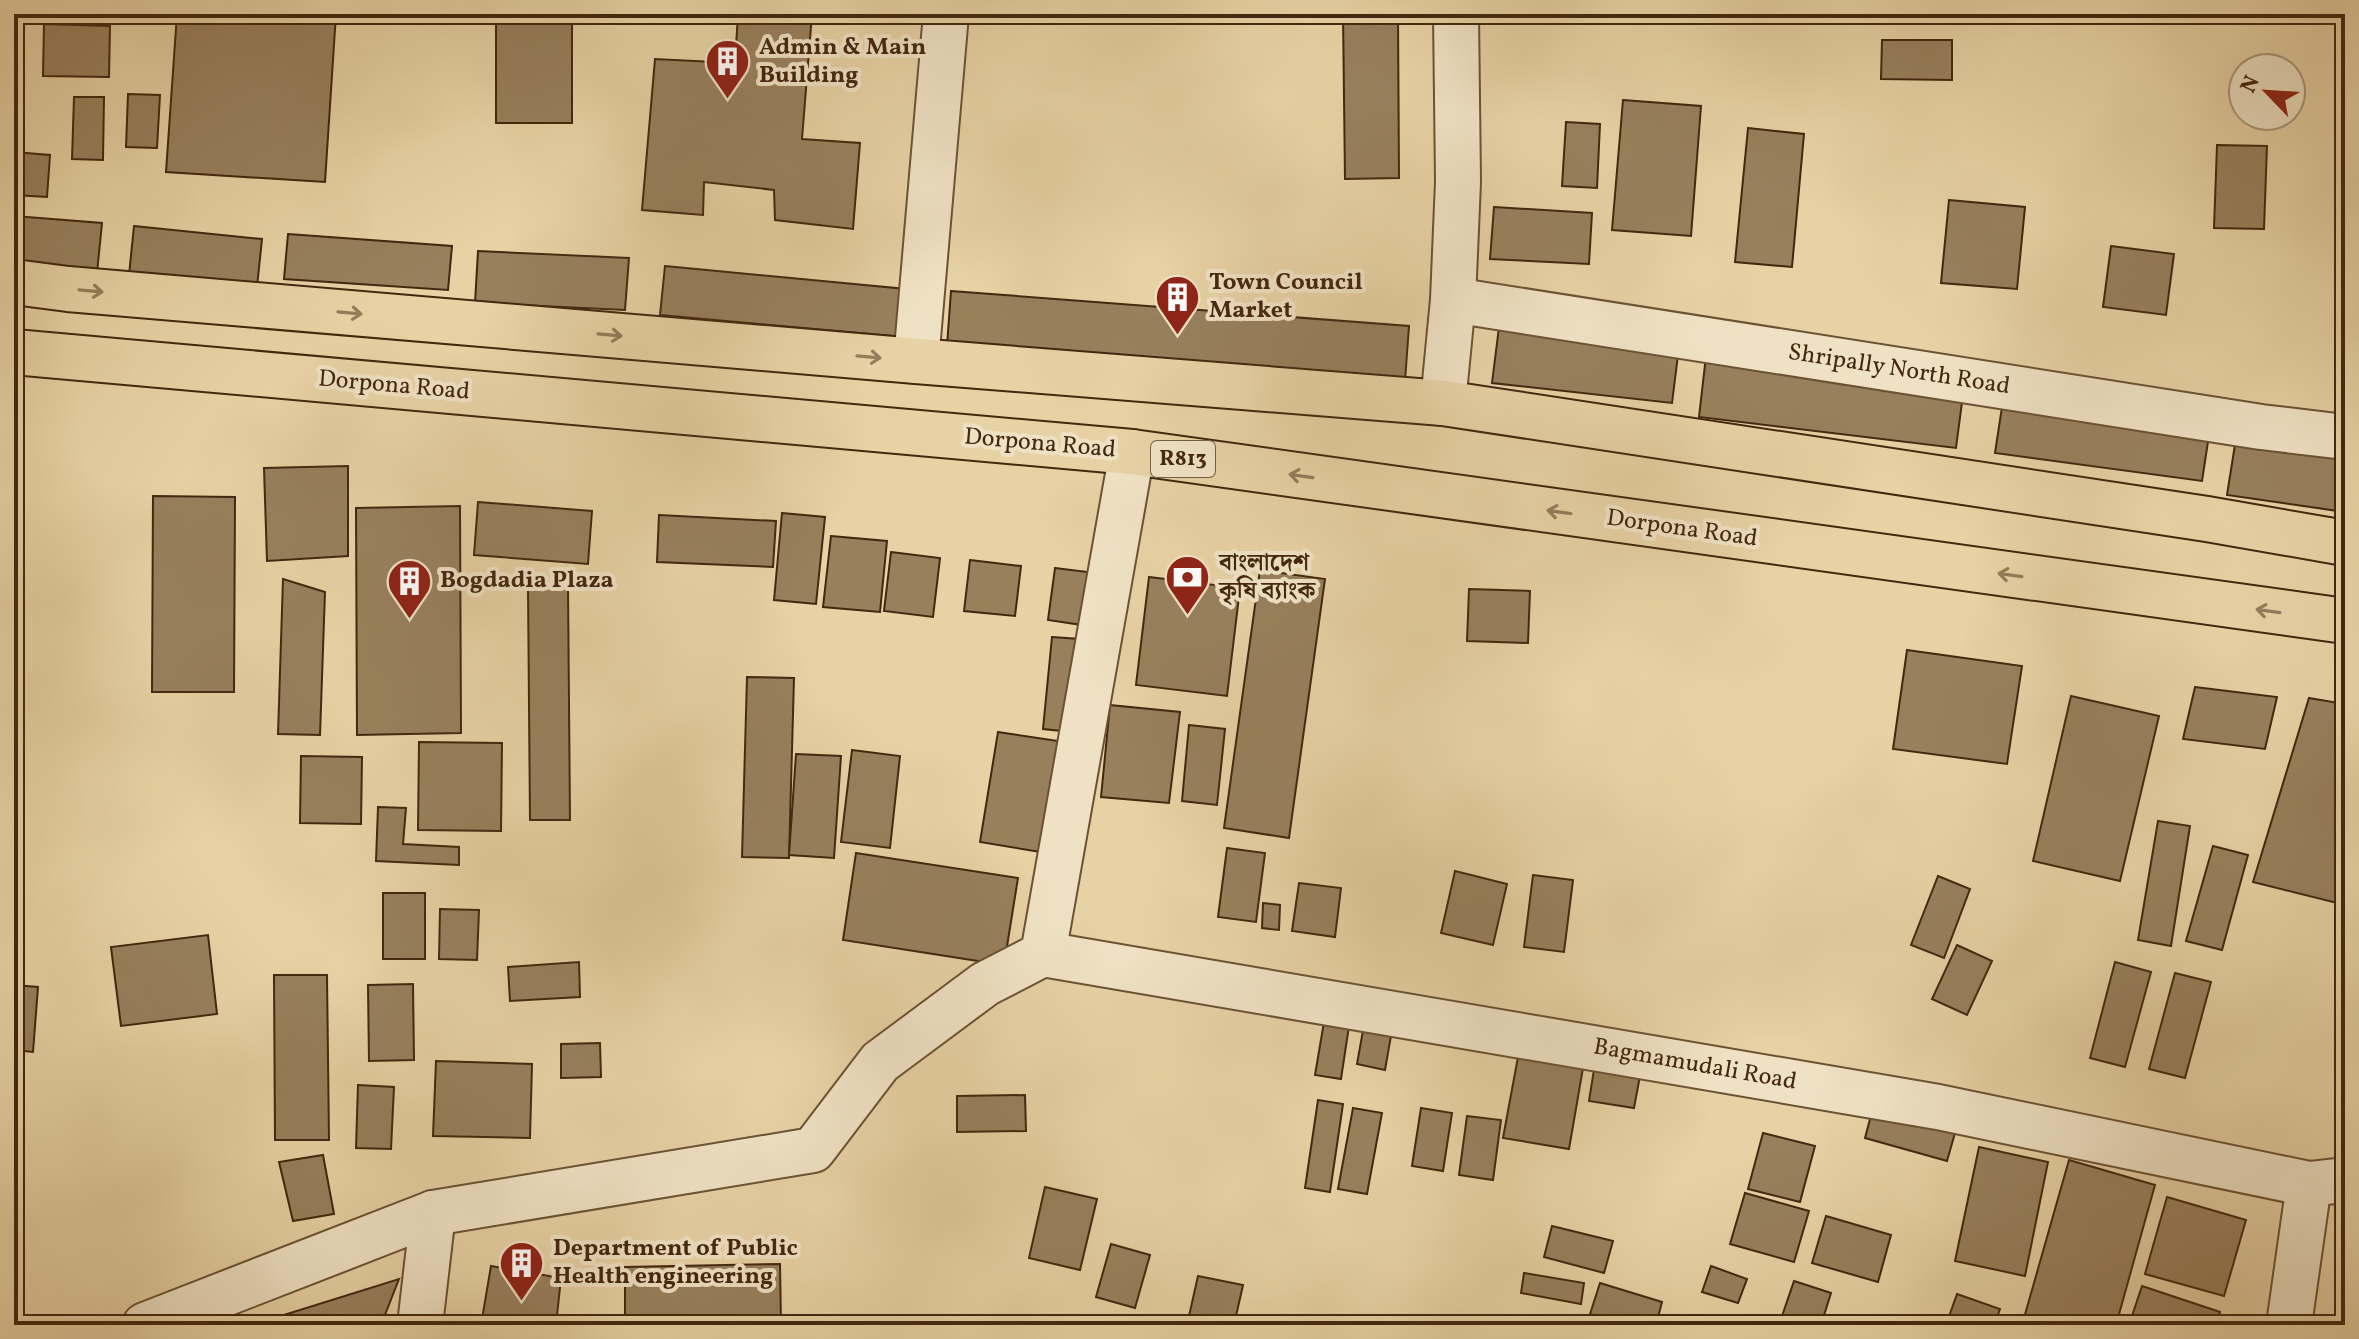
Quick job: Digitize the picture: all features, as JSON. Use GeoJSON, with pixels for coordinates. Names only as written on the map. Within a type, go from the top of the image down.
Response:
{"type":"FeatureCollection","features":[{"type":"Feature","properties":{"kind":"main road"},"geometry":{"type":"LineString","coordinates":[[14,282],[916,361],[1443,403],[2207,519],[2345,543]]}},
{"type":"Feature","properties":{"kind":"main road","name":"Dorpona Road"},"geometry":{"type":"LineString","coordinates":[[14,352],[1132,452],[2345,621]]}},
{"type":"Feature","properties":{"kind":"street"},"geometry":{"type":"LineString","coordinates":[[916,361],[946,14]]}},
{"type":"Feature","properties":{"kind":"street"},"geometry":{"type":"LineString","coordinates":[[1443,403],[1453,300],[1458,182],[1456,14]]}},
{"type":"Feature","properties":{"kind":"street","name":"Shripally North Road"},"geometry":{"type":"LineString","coordinates":[[1453,300],[2261,427],[2345,437]]}},
{"type":"Feature","properties":{"kind":"street"},"geometry":{"type":"LineString","coordinates":[[145,1325],[433,1213],[813,1150],[880,1062],[985,984],[1043,954],[1132,452]]}},
{"type":"Feature","properties":{"kind":"street","name":"Bagmamudali Road"},"geometry":{"type":"LineString","coordinates":[[1043,954],[1938,1107],[2327,1182]]}},
{"type":"Feature","properties":{"kind":"street"},"geometry":{"type":"LineString","coordinates":[[2289,1325],[2327,1182]]}},
{"type":"Feature","properties":{"kind":"street"},"geometry":{"type":"LineString","coordinates":[[420,1325],[433,1213]]}},
{"type":"Feature","properties":{"kind":"building"},"geometry":{"type":"Polygon","coordinates":[[[177,14],[336,14],[325,182],[166,172],[177,14]]]}},
{"type":"Feature","properties":{"kind":"building"},"geometry":{"type":"Polygon","coordinates":[[[496,14],[572,14],[572,123],[496,123],[496,14]]]}},
{"type":"Feature","properties":{"kind":"building","name":"Admin & Main Building"},"geometry":{"type":"Polygon","coordinates":[[[738,14],[812,14],[802,139],[860,143],[853,229],[775,220],[774,190],[704,182],[703,215],[642,210],[655,59],[735,63],[738,14]]]}},
{"type":"Feature","properties":{"kind":"building"},"geometry":{"type":"Polygon","coordinates":[[[1343,14],[1398,14],[1399,178],[1345,179],[1343,14]]]}},
{"type":"Feature","properties":{"kind":"building"},"geometry":{"type":"Polygon","coordinates":[[[44,24],[110,26],[109,77],[43,76],[44,24]]]}},
{"type":"Feature","properties":{"kind":"building"},"geometry":{"type":"Polygon","coordinates":[[[1882,40],[1952,40],[1952,80],[1881,79],[1882,40]]]}},
{"type":"Feature","properties":{"kind":"building"},"geometry":{"type":"Polygon","coordinates":[[[128,94],[160,95],[157,148],[126,147],[128,94]]]}},
{"type":"Feature","properties":{"kind":"building"},"geometry":{"type":"Polygon","coordinates":[[[74,97],[104,97],[103,160],[72,159],[74,97]]]}},
{"type":"Feature","properties":{"kind":"building"},"geometry":{"type":"Polygon","coordinates":[[[1623,100],[1701,106],[1691,236],[1612,230],[1623,100]]]}},
{"type":"Feature","properties":{"kind":"building"},"geometry":{"type":"Polygon","coordinates":[[[1566,122],[1600,124],[1597,188],[1562,186],[1566,122]]]}},
{"type":"Feature","properties":{"kind":"building"},"geometry":{"type":"Polygon","coordinates":[[[1748,128],[1804,134],[1792,267],[1735,262],[1748,128]]]}},
{"type":"Feature","properties":{"kind":"building"},"geometry":{"type":"Polygon","coordinates":[[[2217,145],[2267,146],[2264,229],[2214,228],[2217,145]]]}},
{"type":"Feature","properties":{"kind":"building"},"geometry":{"type":"Polygon","coordinates":[[[14,152],[50,155],[47,197],[14,195],[14,152]]]}},
{"type":"Feature","properties":{"kind":"building"},"geometry":{"type":"Polygon","coordinates":[[[1949,200],[2025,207],[2017,289],[1941,283],[1949,200]]]}},
{"type":"Feature","properties":{"kind":"building"},"geometry":{"type":"Polygon","coordinates":[[[1494,207],[1592,213],[1589,264],[1490,259],[1494,207]]]}},
{"type":"Feature","properties":{"kind":"building"},"geometry":{"type":"Polygon","coordinates":[[[14,216],[102,223],[97,273],[14,267],[14,216]]]}},
{"type":"Feature","properties":{"kind":"building"},"geometry":{"type":"Polygon","coordinates":[[[134,226],[262,239],[257,287],[129,275],[134,226]]]}},
{"type":"Feature","properties":{"kind":"building"},"geometry":{"type":"Polygon","coordinates":[[[288,234],[452,246],[448,290],[284,279],[288,234]]]}},
{"type":"Feature","properties":{"kind":"building"},"geometry":{"type":"Polygon","coordinates":[[[2111,246],[2174,254],[2166,315],[2103,307],[2111,246]]]}},
{"type":"Feature","properties":{"kind":"building"},"geometry":{"type":"Polygon","coordinates":[[[478,251],[629,258],[625,310],[475,303],[478,251]]]}},
{"type":"Feature","properties":{"kind":"building"},"geometry":{"type":"Polygon","coordinates":[[[665,266],[906,289],[903,337],[660,315],[665,266]]]}},
{"type":"Feature","properties":{"kind":"building","name":"Town Council Market"},"geometry":{"type":"Polygon","coordinates":[[[951,291],[1409,326],[1405,381],[947,346],[951,291]]]}},
{"type":"Feature","properties":{"kind":"building"},"geometry":{"type":"Polygon","coordinates":[[[1499,327],[1679,347],[1672,403],[1492,383],[1499,327]]]}},
{"type":"Feature","properties":{"kind":"building"},"geometry":{"type":"Polygon","coordinates":[[[1706,356],[1964,387],[1956,448],[1699,417],[1706,356]]]}},
{"type":"Feature","properties":{"kind":"building"},"geometry":{"type":"Polygon","coordinates":[[[2002,407],[2209,435],[2202,481],[1995,453],[2002,407]]]}},
{"type":"Feature","properties":{"kind":"building"},"geometry":{"type":"Polygon","coordinates":[[[2237,432],[2345,448],[2345,512],[2227,495],[2237,432]]]}},
{"type":"Feature","properties":{"kind":"building"},"geometry":{"type":"Polygon","coordinates":[[[348,466],[348,556],[267,561],[264,468],[348,466]]]}},
{"type":"Feature","properties":{"kind":"building"},"geometry":{"type":"Polygon","coordinates":[[[153,496],[235,497],[234,692],[152,692],[153,496]]]}},
{"type":"Feature","properties":{"kind":"building"},"geometry":{"type":"Polygon","coordinates":[[[478,502],[592,511],[588,564],[474,555],[478,502]]]}},
{"type":"Feature","properties":{"kind":"building","name":"Bogdadia Plaza"},"geometry":{"type":"Polygon","coordinates":[[[460,506],[461,733],[357,735],[356,508],[460,506]]]}},
{"type":"Feature","properties":{"kind":"building"},"geometry":{"type":"Polygon","coordinates":[[[782,513],[825,517],[816,604],[774,600],[782,513]]]}},
{"type":"Feature","properties":{"kind":"building"},"geometry":{"type":"Polygon","coordinates":[[[659,515],[776,521],[773,567],[657,562],[659,515]]]}},
{"type":"Feature","properties":{"kind":"building"},"geometry":{"type":"Polygon","coordinates":[[[831,536],[887,541],[880,612],[823,607],[831,536]]]}},
{"type":"Feature","properties":{"kind":"building"},"geometry":{"type":"Polygon","coordinates":[[[891,552],[940,558],[933,617],[884,611],[891,552]]]}},
{"type":"Feature","properties":{"kind":"building"},"geometry":{"type":"Polygon","coordinates":[[[970,560],[1021,566],[1015,616],[964,611],[970,560]]]}},
{"type":"Feature","properties":{"kind":"building"},"geometry":{"type":"Polygon","coordinates":[[[1055,568],[1088,572],[1082,625],[1048,620],[1055,568]]]}},
{"type":"Feature","properties":{"kind":"building"},"geometry":{"type":"Polygon","coordinates":[[[1260,570],[1325,579],[1289,838],[1224,828],[1260,570]]]}},
{"type":"Feature","properties":{"kind":"building"},"geometry":{"type":"Polygon","coordinates":[[[1149,577],[1240,588],[1227,696],[1136,685],[1149,577]]]}},
{"type":"Feature","properties":{"kind":"building"},"geometry":{"type":"Polygon","coordinates":[[[283,579],[325,592],[320,735],[278,734],[283,579]]]}},
{"type":"Feature","properties":{"kind":"building"},"geometry":{"type":"Polygon","coordinates":[[[568,586],[570,820],[530,820],[528,587],[568,586]]]}},
{"type":"Feature","properties":{"kind":"building"},"geometry":{"type":"Polygon","coordinates":[[[1469,589],[1530,591],[1528,643],[1467,641],[1469,589]]]}},
{"type":"Feature","properties":{"kind":"building"},"geometry":{"type":"Polygon","coordinates":[[[1052,637],[1080,639],[1071,732],[1043,729],[1052,637]]]}},
{"type":"Feature","properties":{"kind":"building"},"geometry":{"type":"Polygon","coordinates":[[[1907,650],[2022,666],[2007,764],[1893,749],[1907,650]]]}},
{"type":"Feature","properties":{"kind":"building"},"geometry":{"type":"Polygon","coordinates":[[[747,677],[794,678],[789,858],[742,857],[747,677]]]}},
{"type":"Feature","properties":{"kind":"building"},"geometry":{"type":"Polygon","coordinates":[[[2195,687],[2277,697],[2265,749],[2183,739],[2195,687]]]}},
{"type":"Feature","properties":{"kind":"building"},"geometry":{"type":"Polygon","coordinates":[[[2071,696],[2159,716],[2120,881],[2033,861],[2071,696]]]}},
{"type":"Feature","properties":{"kind":"building"},"geometry":{"type":"Polygon","coordinates":[[[2309,698],[2345,704],[2345,905],[2253,882],[2309,698]]]}},
{"type":"Feature","properties":{"kind":"building"},"geometry":{"type":"Polygon","coordinates":[[[1110,705],[1180,712],[1169,803],[1101,797],[1110,705]]]}},
{"type":"Feature","properties":{"kind":"building"},"geometry":{"type":"Polygon","coordinates":[[[1189,725],[1225,729],[1217,805],[1182,801],[1189,725]]]}},
{"type":"Feature","properties":{"kind":"building"},"geometry":{"type":"Polygon","coordinates":[[[998,732],[1065,742],[1047,853],[980,842],[998,732]]]}},
{"type":"Feature","properties":{"kind":"building"},"geometry":{"type":"Polygon","coordinates":[[[419,742],[502,743],[501,831],[418,830],[419,742]]]}},
{"type":"Feature","properties":{"kind":"building"},"geometry":{"type":"Polygon","coordinates":[[[852,750],[900,756],[890,848],[841,842],[852,750]]]}},
{"type":"Feature","properties":{"kind":"building"},"geometry":{"type":"Polygon","coordinates":[[[796,754],[841,756],[834,858],[789,855],[796,754]]]}},
{"type":"Feature","properties":{"kind":"building"},"geometry":{"type":"Polygon","coordinates":[[[301,756],[362,757],[361,824],[300,823],[301,756]]]}},
{"type":"Feature","properties":{"kind":"building"},"geometry":{"type":"Polygon","coordinates":[[[378,807],[406,808],[403,844],[459,847],[459,865],[376,861],[378,807]]]}},
{"type":"Feature","properties":{"kind":"building"},"geometry":{"type":"Polygon","coordinates":[[[2158,821],[2190,826],[2171,946],[2138,940],[2158,821]]]}},
{"type":"Feature","properties":{"kind":"building"},"geometry":{"type":"Polygon","coordinates":[[[2213,846],[2248,855],[2222,950],[2186,941],[2213,846]]]}},
{"type":"Feature","properties":{"kind":"building"},"geometry":{"type":"Polygon","coordinates":[[[1227,848],[1265,853],[1256,922],[1218,917],[1227,848]]]}},
{"type":"Feature","properties":{"kind":"building"},"geometry":{"type":"Polygon","coordinates":[[[856,853],[1018,878],[1004,965],[843,940],[856,853]]]}},
{"type":"Feature","properties":{"kind":"building"},"geometry":{"type":"Polygon","coordinates":[[[1455,871],[1507,884],[1493,945],[1441,933],[1455,871]]]}},
{"type":"Feature","properties":{"kind":"building"},"geometry":{"type":"Polygon","coordinates":[[[1533,875],[1573,880],[1564,952],[1524,947],[1533,875]]]}},
{"type":"Feature","properties":{"kind":"building"},"geometry":{"type":"Polygon","coordinates":[[[1938,876],[1970,889],[1944,958],[1911,945],[1938,876]]]}},
{"type":"Feature","properties":{"kind":"building"},"geometry":{"type":"Polygon","coordinates":[[[1299,883],[1341,888],[1335,937],[1292,931],[1299,883]]]}},
{"type":"Feature","properties":{"kind":"building"},"geometry":{"type":"Polygon","coordinates":[[[383,893],[425,893],[425,959],[383,959],[383,893]]]}},
{"type":"Feature","properties":{"kind":"building"},"geometry":{"type":"Polygon","coordinates":[[[1263,903],[1280,905],[1279,930],[1262,928],[1263,903]]]}},
{"type":"Feature","properties":{"kind":"building"},"geometry":{"type":"Polygon","coordinates":[[[440,909],[479,910],[477,960],[439,959],[440,909]]]}},
{"type":"Feature","properties":{"kind":"building"},"geometry":{"type":"Polygon","coordinates":[[[208,935],[217,1014],[121,1026],[111,947],[208,935]]]}},
{"type":"Feature","properties":{"kind":"building"},"geometry":{"type":"Polygon","coordinates":[[[1957,945],[1992,961],[1967,1015],[1932,999],[1957,945]]]}},
{"type":"Feature","properties":{"kind":"building"},"geometry":{"type":"Polygon","coordinates":[[[579,962],[580,997],[510,1001],[508,967],[579,962]]]}},
{"type":"Feature","properties":{"kind":"building"},"geometry":{"type":"Polygon","coordinates":[[[2115,962],[2151,972],[2125,1067],[2090,1058],[2115,962]]]}},
{"type":"Feature","properties":{"kind":"building"},"geometry":{"type":"Polygon","coordinates":[[[2175,973],[2211,982],[2185,1078],[2149,1069],[2175,973]]]}},
{"type":"Feature","properties":{"kind":"building"},"geometry":{"type":"Polygon","coordinates":[[[274,975],[327,975],[329,1140],[275,1140],[274,975]]]}},
{"type":"Feature","properties":{"kind":"building"},"geometry":{"type":"Polygon","coordinates":[[[413,984],[414,1060],[369,1061],[368,985],[413,984]]]}},
{"type":"Feature","properties":{"kind":"building"},"geometry":{"type":"Polygon","coordinates":[[[14,985],[38,987],[33,1052],[14,1050],[14,985]]]}},
{"type":"Feature","properties":{"kind":"building"},"geometry":{"type":"Polygon","coordinates":[[[1324,1022],[1349,1026],[1341,1079],[1315,1075],[1324,1022]]]}},
{"type":"Feature","properties":{"kind":"building"},"geometry":{"type":"Polygon","coordinates":[[[1364,1025],[1392,1030],[1385,1070],[1357,1064],[1364,1025]]]}},
{"type":"Feature","properties":{"kind":"building"},"geometry":{"type":"Polygon","coordinates":[[[600,1043],[601,1077],[561,1078],[561,1044],[600,1043]]]}},
{"type":"Feature","properties":{"kind":"building"},"geometry":{"type":"Polygon","coordinates":[[[1518,1057],[1583,1068],[1569,1149],[1503,1138],[1518,1057]]]}},
{"type":"Feature","properties":{"kind":"building"},"geometry":{"type":"Polygon","coordinates":[[[1596,1057],[1642,1065],[1634,1108],[1589,1101],[1596,1057]]]}},
{"type":"Feature","properties":{"kind":"building"},"geometry":{"type":"Polygon","coordinates":[[[436,1061],[532,1064],[530,1138],[433,1136],[436,1061]]]}},
{"type":"Feature","properties":{"kind":"building"},"geometry":{"type":"Polygon","coordinates":[[[358,1085],[394,1087],[391,1149],[356,1148],[358,1085]]]}},
{"type":"Feature","properties":{"kind":"building"},"geometry":{"type":"Polygon","coordinates":[[[1025,1095],[1026,1131],[957,1132],[957,1096],[1025,1095]]]}},
{"type":"Feature","properties":{"kind":"building"},"geometry":{"type":"Polygon","coordinates":[[[1318,1100],[1343,1104],[1330,1192],[1305,1188],[1318,1100]]]}},
{"type":"Feature","properties":{"kind":"building"},"geometry":{"type":"Polygon","coordinates":[[[1874,1104],[1957,1126],[1947,1161],[1865,1138],[1874,1104]]]}},
{"type":"Feature","properties":{"kind":"building"},"geometry":{"type":"Polygon","coordinates":[[[1353,1108],[1382,1113],[1367,1194],[1338,1189],[1353,1108]]]}},
{"type":"Feature","properties":{"kind":"building"},"geometry":{"type":"Polygon","coordinates":[[[1421,1108],[1452,1113],[1443,1171],[1412,1166],[1421,1108]]]}},
{"type":"Feature","properties":{"kind":"building"},"geometry":{"type":"Polygon","coordinates":[[[1467,1116],[1501,1120],[1493,1180],[1459,1175],[1467,1116]]]}},
{"type":"Feature","properties":{"kind":"building"},"geometry":{"type":"Polygon","coordinates":[[[1763,1133],[1815,1146],[1800,1202],[1748,1189],[1763,1133]]]}},
{"type":"Feature","properties":{"kind":"building"},"geometry":{"type":"Polygon","coordinates":[[[1979,1147],[2048,1162],[2025,1276],[1955,1261],[1979,1147]]]}},
{"type":"Feature","properties":{"kind":"building"},"geometry":{"type":"Polygon","coordinates":[[[323,1155],[334,1214],[293,1221],[279,1162],[323,1155]]]}},
{"type":"Feature","properties":{"kind":"building"},"geometry":{"type":"Polygon","coordinates":[[[2069,1160],[2155,1185],[2116,1325],[2022,1325],[2069,1160]]]}},
{"type":"Feature","properties":{"kind":"building"},"geometry":{"type":"Polygon","coordinates":[[[1045,1187],[1097,1199],[1080,1270],[1029,1258],[1045,1187]]]}},
{"type":"Feature","properties":{"kind":"building"},"geometry":{"type":"Polygon","coordinates":[[[1745,1193],[1809,1211],[1794,1262],[1730,1244],[1745,1193]]]}},
{"type":"Feature","properties":{"kind":"building"},"geometry":{"type":"Polygon","coordinates":[[[2167,1197],[2246,1220],[2224,1296],[2145,1274],[2167,1197]]]}},
{"type":"Feature","properties":{"kind":"building"},"geometry":{"type":"Polygon","coordinates":[[[1826,1216],[1891,1235],[1878,1282],[1812,1263],[1826,1216]]]}},
{"type":"Feature","properties":{"kind":"building"},"geometry":{"type":"Polygon","coordinates":[[[1552,1226],[1613,1241],[1604,1273],[1544,1257],[1552,1226]]]}},
{"type":"Feature","properties":{"kind":"building"},"geometry":{"type":"Polygon","coordinates":[[[1111,1244],[1150,1255],[1135,1308],[1096,1297],[1111,1244]]]}},
{"type":"Feature","properties":{"kind":"building"},"geometry":{"type":"Polygon","coordinates":[[[780,1264],[781,1325],[625,1325],[625,1267],[780,1264]]]}},
{"type":"Feature","properties":{"kind":"building","name":"Department of Public Health engineering"},"geometry":{"type":"Polygon","coordinates":[[[491,1266],[561,1278],[556,1325],[481,1325],[491,1266]]]}},
{"type":"Feature","properties":{"kind":"building"},"geometry":{"type":"Polygon","coordinates":[[[1711,1266],[1747,1279],[1738,1303],[1702,1292],[1711,1266]]]}},
{"type":"Feature","properties":{"kind":"building"},"geometry":{"type":"Polygon","coordinates":[[[1524,1273],[1584,1283],[1581,1304],[1521,1293],[1524,1273]]]}},
{"type":"Feature","properties":{"kind":"building"},"geometry":{"type":"Polygon","coordinates":[[[1198,1276],[1243,1285],[1234,1325],[1187,1325],[1198,1276]]]}},
{"type":"Feature","properties":{"kind":"building"},"geometry":{"type":"Polygon","coordinates":[[[399,1279],[381,1325],[255,1325],[255,1324],[399,1279]]]}},
{"type":"Feature","properties":{"kind":"building"},"geometry":{"type":"Polygon","coordinates":[[[1794,1281],[1831,1293],[1821,1325],[1779,1325],[1794,1281]]]}},
{"type":"Feature","properties":{"kind":"building"},"geometry":{"type":"Polygon","coordinates":[[[1600,1283],[1662,1302],[1656,1325],[1626,1325],[1590,1314],[1600,1283]]]}},
{"type":"Feature","properties":{"kind":"building"},"geometry":{"type":"Polygon","coordinates":[[[2142,1286],[2220,1312],[2216,1325],[2129,1325],[2142,1286]]]}},
{"type":"Feature","properties":{"kind":"building"},"geometry":{"type":"Polygon","coordinates":[[[1957,1294],[2000,1309],[1994,1325],[1946,1325],[1957,1294]]]}},
{"type":"Feature","properties":{"kind":"building"},"geometry":{"type":"Polygon","coordinates":[[[1097,1320],[1134,1325],[1097,1325],[1097,1320]]]}},
{"type":"Feature","properties":{"kind":"place","name":"Admin & Main Building"},"geometry":{"type":"Point","coordinates":[728,101]}},
{"type":"Feature","properties":{"kind":"place","name":"Town Council Market"},"geometry":{"type":"Point","coordinates":[1178,336]}},
{"type":"Feature","properties":{"kind":"place","name":"বাংলাদেশ কৃষি ব্যাংক"},"geometry":{"type":"Point","coordinates":[1188,617]}},
{"type":"Feature","properties":{"kind":"place","name":"Bogdadia Plaza"},"geometry":{"type":"Point","coordinates":[409,620]}},
{"type":"Feature","properties":{"kind":"place","name":"Department of Public Health engineering"},"geometry":{"type":"Point","coordinates":[522,1302]}}]}
